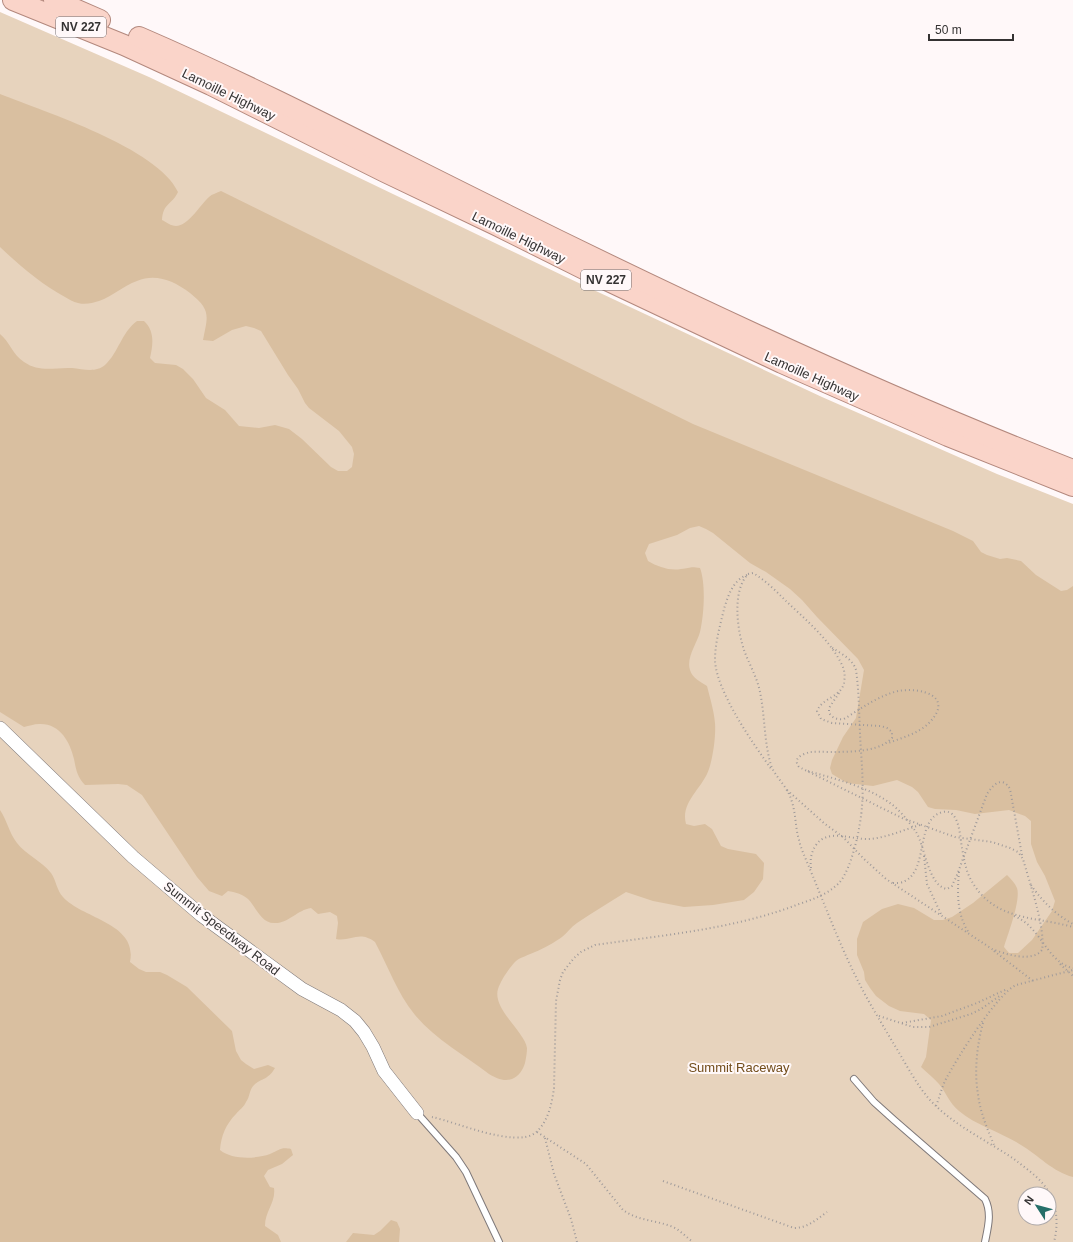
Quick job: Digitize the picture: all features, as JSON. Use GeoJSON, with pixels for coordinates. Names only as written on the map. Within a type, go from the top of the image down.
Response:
{"type":"FeatureCollection","features":[{"type":"Feature","properties":{"kind":"main road","name":"Lamoille Highway"},"geometry":{"type":"LineString","coordinates":[[13,0],[124,45],[212,85],[385,172],[600,277],[782,363],[942,433],[1073,486]]}},
{"type":"Feature","properties":{"kind":"main road","name":"Lamoille Highway"},"geometry":{"type":"LineString","coordinates":[[54,0],[232,78],[504,214],[701,310],[820,365],[992,438],[1073,470]]}},
{"type":"Feature","properties":{"kind":"street","name":"Summit Speedway Road"},"geometry":{"type":"LineString","coordinates":[[0,728],[133,857],[201,915],[302,989],[340,1010],[354,1022],[364,1032],[384,1071],[417,1113]]}},
{"type":"Feature","properties":{"kind":"lane"},"geometry":{"type":"LineString","coordinates":[[854,1080],[874,1102],[985,1199],[989,1210],[990,1219],[985,1242]]}},
{"type":"Feature","properties":{"kind":"lane"},"geometry":{"type":"LineString","coordinates":[[417,1113],[456,1157],[466,1172],[499,1242]]}},
{"type":"Feature","properties":{"kind":"path"},"geometry":{"type":"LineString","coordinates":[[1023,859],[1018,852],[1010,848],[992,842],[961,838],[906,820],[801,768],[797,764],[798,757],[805,753],[861,751],[882,746],[916,732],[928,724],[938,710],[938,703],[926,692],[906,690],[880,697],[844,719],[836,719],[830,715],[829,708],[844,681],[844,670],[842,664],[829,645],[811,624],[774,589],[753,573],[739,579],[728,596],[717,636],[715,662],[720,680],[730,703],[757,749],[787,790],[794,806],[799,840],[821,896],[859,983],[916,1081],[930,1100],[953,1120],[994,1146],[1044,1184],[1054,1203],[1057,1223],[1054,1242]]}},
{"type":"Feature","properties":{"kind":"path"},"geometry":{"type":"LineString","coordinates":[[748,574],[738,592],[740,634],[744,650],[760,691],[768,754],[772,766],[780,780]]}},
{"type":"Feature","properties":{"kind":"path"},"geometry":{"type":"LineString","coordinates":[[417,1113],[503,1137],[520,1138],[530,1136],[537,1132],[546,1118],[552,1099],[554,1088],[556,1001],[560,980],[569,964],[581,952],[595,945],[689,931],[761,917],[821,896],[834,887],[844,877],[850,865],[861,818],[862,788],[858,678],[855,665],[829,645]]}},
{"type":"Feature","properties":{"kind":"path"},"geometry":{"type":"LineString","coordinates":[[840,690],[821,704],[817,711],[818,715],[821,719],[832,723],[881,726],[891,730],[892,738],[882,746]]}},
{"type":"Feature","properties":{"kind":"path"},"geometry":{"type":"LineString","coordinates":[[801,768],[862,788],[890,802],[912,827],[918,837],[933,877],[939,885],[944,888],[949,888],[952,886],[987,794],[1000,782],[1010,789],[1023,859],[1039,920],[1042,950],[1038,954],[1031,956],[1007,954],[992,949]]}},
{"type":"Feature","properties":{"kind":"path"},"geometry":{"type":"LineString","coordinates":[[787,790],[841,836],[875,870],[892,883],[992,949],[1033,981]]}},
{"type":"Feature","properties":{"kind":"path"},"geometry":{"type":"LineString","coordinates":[[892,883],[903,882],[910,878],[916,869],[930,822],[937,814],[947,812],[956,819],[960,828],[964,857],[970,877],[978,890],[990,901],[1028,924],[1056,959],[1073,976]]}},
{"type":"Feature","properties":{"kind":"path"},"geometry":{"type":"LineString","coordinates":[[811,872],[811,857],[818,842],[825,838],[834,835],[856,839],[876,838],[920,825]]}},
{"type":"Feature","properties":{"kind":"path"},"geometry":{"type":"LineString","coordinates":[[924,853],[927,884],[941,916]]}},
{"type":"Feature","properties":{"kind":"path"},"geometry":{"type":"LineString","coordinates":[[959,868],[959,912],[964,926],[970,934]]}},
{"type":"Feature","properties":{"kind":"path"},"geometry":{"type":"LineString","coordinates":[[1029,882],[1040,897],[1073,926]]}},
{"type":"Feature","properties":{"kind":"path"},"geometry":{"type":"LineString","coordinates":[[1012,914],[1073,926]]}},
{"type":"Feature","properties":{"kind":"path"},"geometry":{"type":"LineString","coordinates":[[900,1024],[942,1016],[977,1003],[1012,987],[1069,972],[1073,969],[1056,959]]}},
{"type":"Feature","properties":{"kind":"path"},"geometry":{"type":"LineString","coordinates":[[878,1016],[900,1024],[920,1028],[928,1027],[963,1018],[982,1009],[1012,987]]}},
{"type":"Feature","properties":{"kind":"path"},"geometry":{"type":"LineString","coordinates":[[936,1106],[947,1077],[984,1021],[1005,993]]}},
{"type":"Feature","properties":{"kind":"path"},"geometry":{"type":"LineString","coordinates":[[984,1021],[977,1060],[977,1087],[983,1116],[994,1146]]}},
{"type":"Feature","properties":{"kind":"path"},"geometry":{"type":"LineString","coordinates":[[537,1132],[586,1164],[623,1210],[637,1218],[675,1228],[693,1242]]}},
{"type":"Feature","properties":{"kind":"path"},"geometry":{"type":"LineString","coordinates":[[544,1137],[554,1174],[571,1219],[577,1242]]}},
{"type":"Feature","properties":{"kind":"path"},"geometry":{"type":"LineString","coordinates":[[663,1182],[794,1228],[808,1226],[827,1212]]}},
{"type":"Feature","properties":{"kind":"green space","name":"Summit Raceway"},"geometry":{"type":"Polygon","coordinates":[[[0,12],[149,77],[566,277],[822,397],[997,474],[1073,504],[1073,1242],[0,1242],[0,12]]]}},
{"type":"Feature","properties":{"kind":"shaded area"},"geometry":{"type":"Polygon","coordinates":[[[0,94],[98,133],[125,146],[148,161],[166,176],[178,192],[166,207],[163,214],[162,220],[170,225],[181,225],[190,219],[209,197],[221,191],[693,424],[953,531],[973,541],[981,552],[987,555],[1000,559],[1007,558],[1021,561],[1036,575],[1061,591],[1067,590],[1073,586],[1073,1177],[1066,1175],[1052,1167],[1021,1145],[1005,1136],[973,1121],[956,1108],[939,1084],[921,1067],[926,1057],[931,1020],[924,1014],[900,1011],[889,1006],[876,996],[865,980],[864,972],[857,955],[857,939],[863,922],[882,909],[898,904],[914,908],[934,920],[943,920],[952,917],[973,903],[1007,875],[1015,884],[1018,893],[1014,917],[1004,947],[1009,953],[1018,953],[1032,940],[1052,911],[1055,901],[1045,876],[1037,862],[1031,844],[1031,821],[1025,816],[1009,810],[975,814],[956,810],[935,809],[928,807],[918,792],[912,787],[897,780],[873,786],[847,783],[832,774],[830,768],[832,760],[843,737],[856,718],[864,670],[858,659],[790,589],[750,563],[706,529],[699,526],[690,528],[677,535],[649,544],[645,553],[648,561],[656,565],[673,569],[692,567],[700,568],[702,575],[704,600],[700,632],[689,661],[689,665],[691,673],[697,680],[707,686],[714,714],[715,734],[713,753],[709,769],[686,809],[686,824],[694,826],[705,824],[712,829],[721,846],[728,849],[756,854],[764,863],[763,879],[754,892],[744,900],[713,905],[684,907],[653,901],[626,892],[577,923],[556,941],[516,961],[501,982],[497,997],[504,1012],[521,1035],[527,1048],[525,1063],[522,1070],[517,1076],[509,1080],[500,1079],[489,1074],[431,1032],[423,1024],[403,998],[375,942],[364,937],[336,939],[338,923],[337,916],[330,912],[318,914],[311,908],[301,911],[284,921],[274,923],[262,918],[248,899],[243,896],[228,891],[222,896],[209,891],[197,877],[142,795],[127,785],[85,785],[77,773],[70,746],[58,730],[46,725],[37,724],[24,727],[0,712],[0,334],[17,356],[30,365],[48,369],[72,368],[94,370],[105,365],[110,360],[127,331],[137,321],[144,321],[148,325],[152,334],[150,358],[155,363],[176,365],[183,369],[193,379],[206,398],[225,410],[239,426],[259,428],[275,425],[289,429],[302,439],[331,467],[338,471],[347,471],[352,467],[354,454],[352,447],[339,431],[309,408],[305,403],[298,389],[261,331],[246,326],[232,330],[213,341],[203,340],[207,319],[205,309],[202,304],[178,285],[158,278],[137,281],[99,301],[86,304],[76,303],[56,292],[39,280],[0,247],[0,94]]]}},
{"type":"Feature","properties":{"kind":"shaded area"},"geometry":{"type":"Polygon","coordinates":[[[0,810],[17,843],[51,873],[59,892],[63,897],[72,905],[118,930],[126,938],[130,949],[130,962],[146,972],[160,972],[167,975],[187,987],[232,1031],[236,1051],[241,1060],[246,1064],[254,1069],[268,1065],[275,1068],[270,1075],[252,1087],[245,1104],[227,1126],[223,1135],[220,1150],[231,1156],[251,1158],[264,1156],[282,1149],[291,1149],[293,1155],[282,1164],[268,1170],[264,1176],[270,1187],[274,1188],[272,1203],[265,1221],[265,1226],[278,1235],[281,1242],[0,1242],[0,810]]]}},
{"type":"Feature","properties":{"kind":"shaded area"},"geometry":{"type":"Polygon","coordinates":[[[391,1220],[397,1222],[400,1229],[399,1242],[346,1242],[353,1233],[374,1235],[391,1220]]]}}]}
